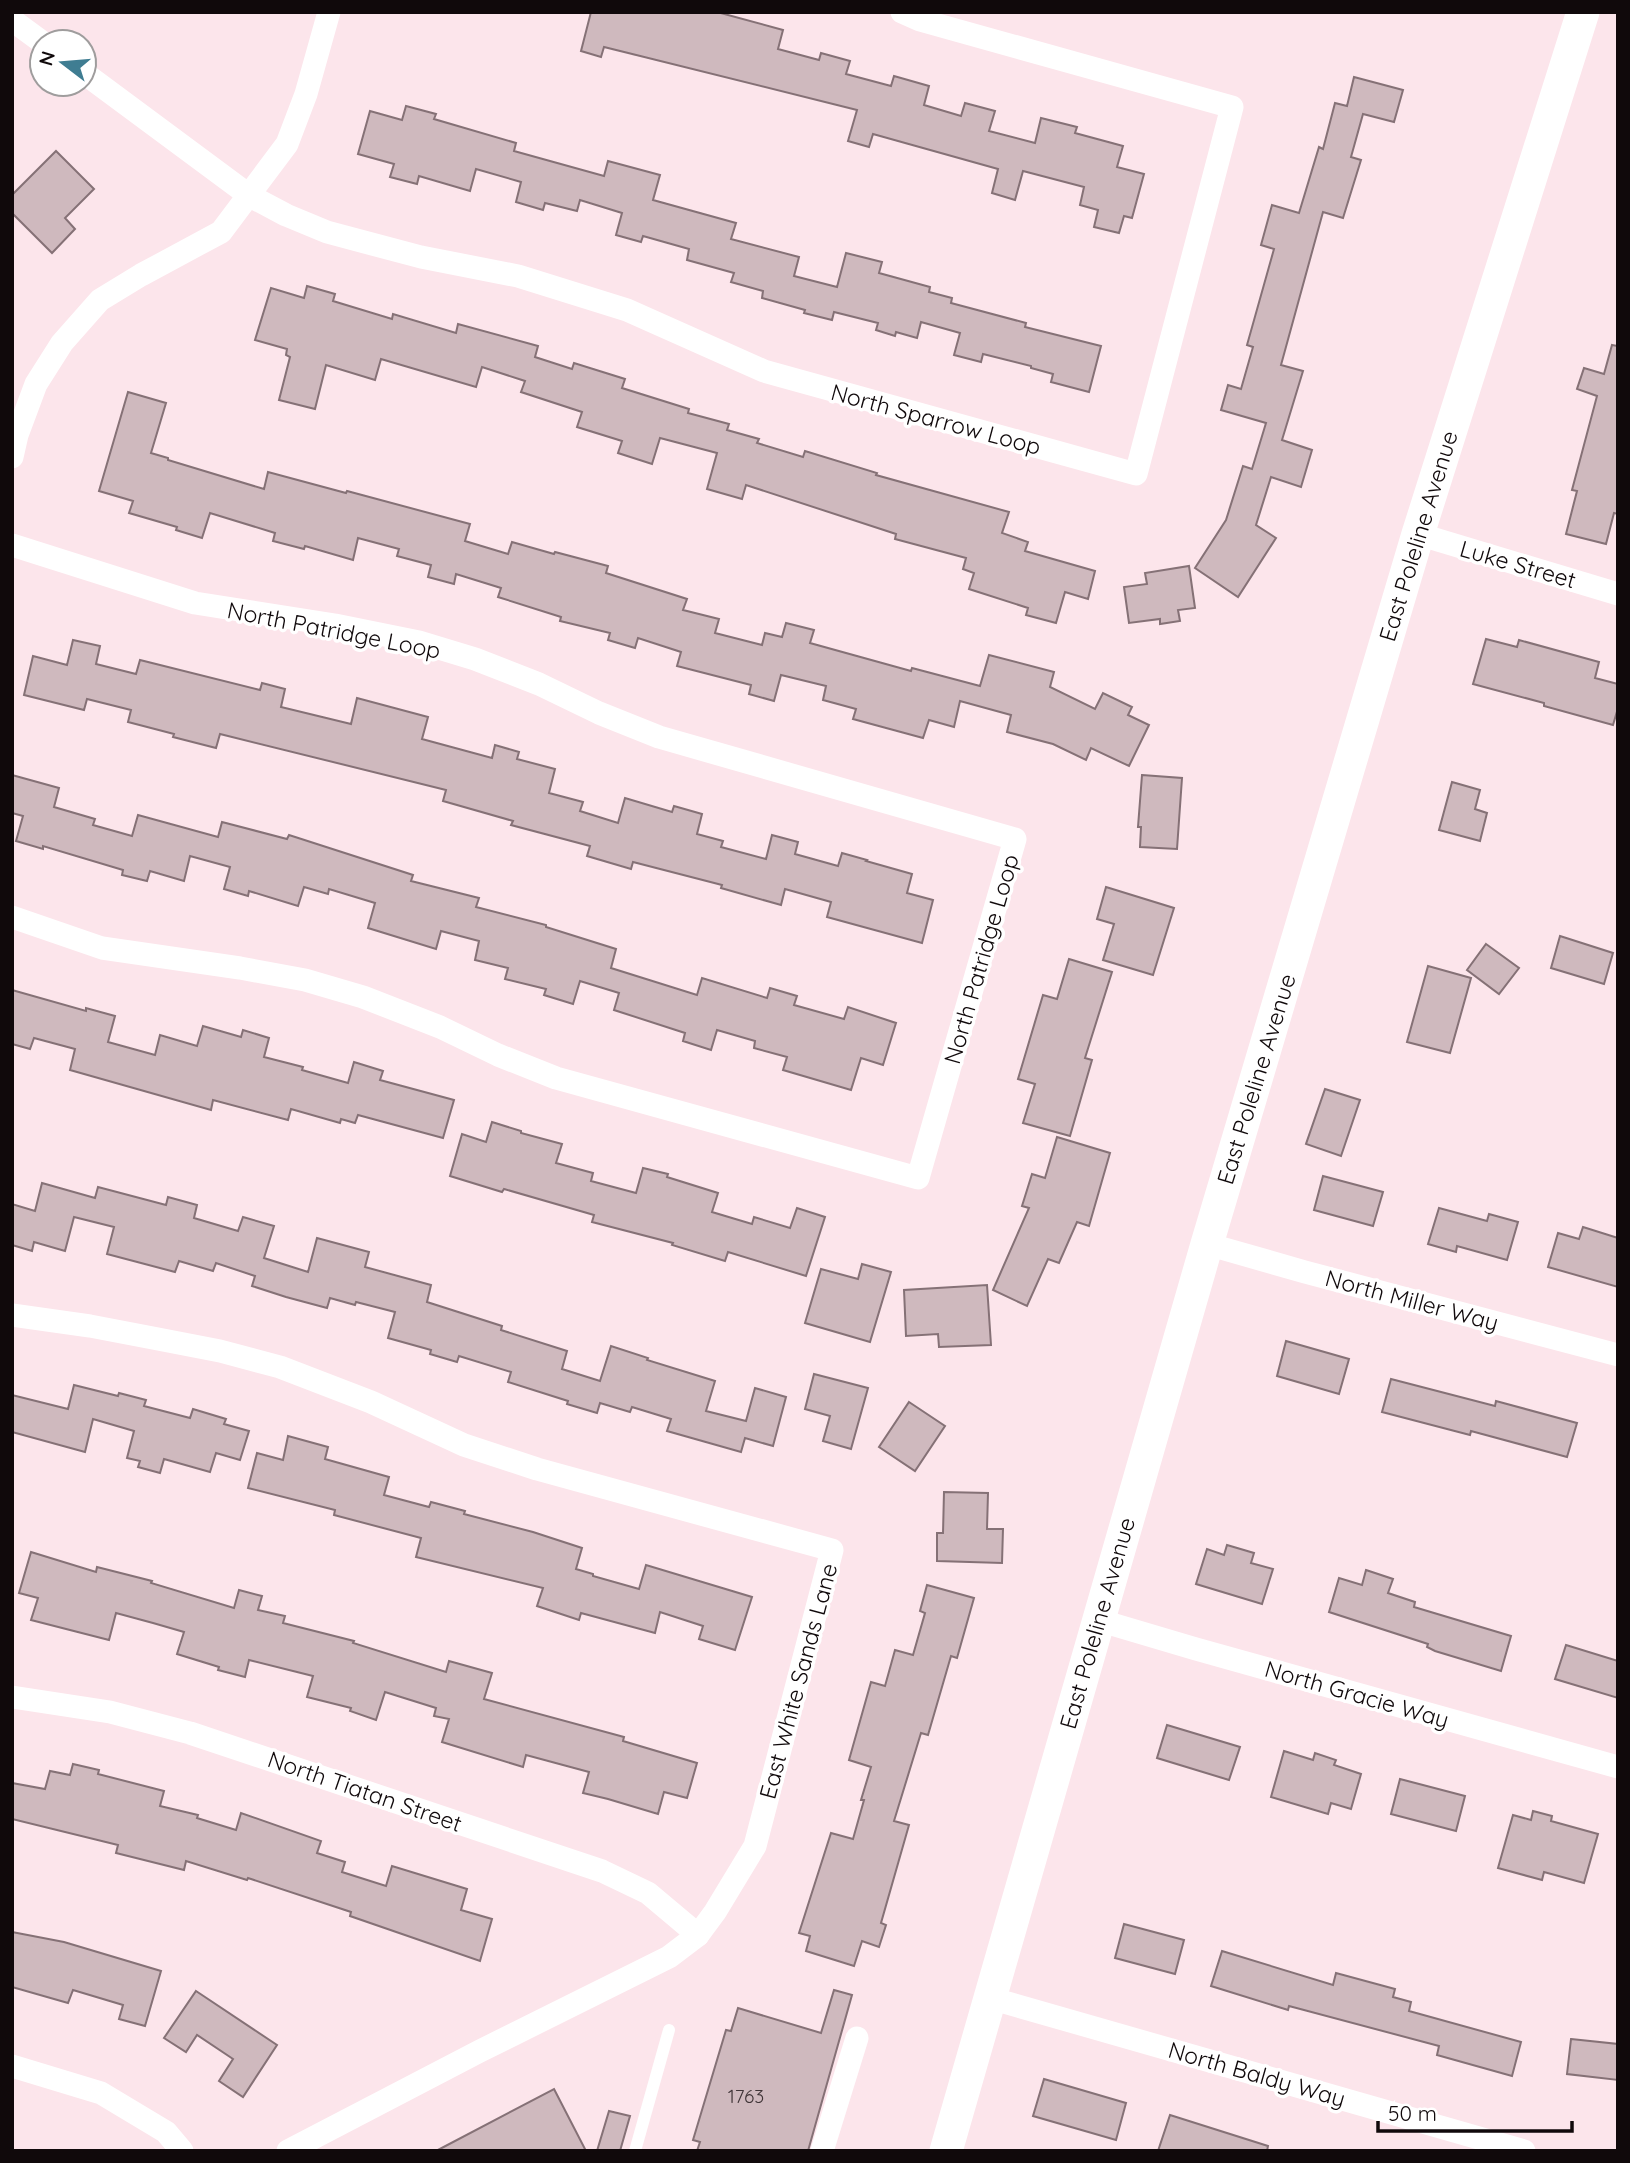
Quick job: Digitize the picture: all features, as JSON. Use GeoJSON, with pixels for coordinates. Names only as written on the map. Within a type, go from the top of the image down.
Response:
{"type":"FeatureCollection","features":[{"type":"Feature","properties":{"kind":"main road","name":"East Poleline Avenue"},"geometry":{"type":"LineString","coordinates":[[946,2151],[1207,1244],[1418,534],[1583,12]]}},
{"type":"Feature","properties":{"kind":"street"},"geometry":{"type":"LineString","coordinates":[[12,457],[36,383],[62,343],[100,300],[221,232],[250,196],[287,144],[306,94],[329,12]]}},
{"type":"Feature","properties":{"kind":"street","name":"North Sparrow Loop"},"geometry":{"type":"LineString","coordinates":[[98,83],[250,196],[327,232],[421,257],[517,276],[627,310],[764,371],[1136,474],[1232,107],[920,20],[902,12]]}},
{"type":"Feature","properties":{"kind":"street"},"geometry":{"type":"LineString","coordinates":[[12,20],[28,32]]}},
{"type":"Feature","properties":{"kind":"street","name":"Luke Street"},"geometry":{"type":"LineString","coordinates":[[1418,534],[1618,594]]}},
{"type":"Feature","properties":{"kind":"street","name":"North Patridge Loop"},"geometry":{"type":"LineString","coordinates":[[12,545],[195,603],[335,625],[419,642],[539,684],[599,713],[659,737],[1015,839],[918,1178],[556,1078],[498,1055],[440,1027],[340,990],[305,980],[240,968],[102,948],[12,917]]}},
{"type":"Feature","properties":{"kind":"street","name":"North Miller Way"},"geometry":{"type":"LineString","coordinates":[[1207,1244],[1618,1355]]}},
{"type":"Feature","properties":{"kind":"street","name":"East White Sands Lane"},"geometry":{"type":"LineString","coordinates":[[12,1315],[158,1339],[280,1367],[371,1402],[464,1445],[488,1453],[537,1469],[832,1550],[755,1846],[698,1935],[669,1957],[480,2051],[302,2147]]}},
{"type":"Feature","properties":{"kind":"street","name":"North Gracie Way"},"geometry":{"type":"LineString","coordinates":[[1098,1620],[1618,1767]]}},
{"type":"Feature","properties":{"kind":"street","name":"North Tiatan Street"},"geometry":{"type":"LineString","coordinates":[[12,1697],[110,1712],[190,1733],[602,1871],[648,1893],[698,1935]]}},
{"type":"Feature","properties":{"kind":"street","name":"North Baldy Way"},"geometry":{"type":"LineString","coordinates":[[990,1998],[1524,2151]]}},
{"type":"Feature","properties":{"kind":"street"},"geometry":{"type":"LineString","coordinates":[[822,2151],[857,2038]]}},
{"type":"Feature","properties":{"kind":"street"},"geometry":{"type":"LineString","coordinates":[[12,2066],[102,2093],[166,2133],[182,2151]]}},
{"type":"Feature","properties":{"kind":"lane"},"geometry":{"type":"LineString","coordinates":[[635,2151],[669,2030]]}},
{"type":"Feature","properties":{"kind":"building"},"geometry":{"type":"Polygon","coordinates":[[[591,12],[717,12],[783,30],[778,49],[819,60],[821,53],[850,61],[846,74],[891,86],[894,76],[929,86],[924,105],[961,116],[965,103],[995,111],[989,131],[1035,143],[1041,118],[1077,127],[1075,133],[1123,146],[1117,167],[1144,174],[1132,218],[1124,216],[1119,233],[1094,227],[1098,210],[1080,205],[1084,187],[1023,171],[1015,200],[992,193],[998,169],[873,134],[869,147],[848,141],[857,110],[604,47],[601,57],[581,51],[591,12]]]}},
{"type":"Feature","properties":{"kind":"building"},"geometry":{"type":"Polygon","coordinates":[[[1354,77],[1403,90],[1394,122],[1363,114],[1351,157],[1361,160],[1343,218],[1323,212],[1281,365],[1303,371],[1282,440],[1312,450],[1301,487],[1271,477],[1256,525],[1276,538],[1238,597],[1195,568],[1226,520],[1243,466],[1252,469],[1266,423],[1221,410],[1228,385],[1241,389],[1253,347],[1247,345],[1274,249],[1261,245],[1272,205],[1299,213],[1319,147],[1323,149],[1335,103],[1347,106],[1354,77]]]}},
{"type":"Feature","properties":{"kind":"building"},"geometry":{"type":"Polygon","coordinates":[[[406,106],[436,114],[434,119],[516,143],[514,151],[604,176],[608,161],[660,175],[653,200],[736,223],[731,239],[799,257],[794,276],[837,287],[846,253],[882,262],[879,273],[930,287],[929,292],[952,298],[951,303],[1026,323],[1025,327],[1101,346],[1089,392],[1051,382],[1053,374],[1031,366],[983,354],[981,362],[954,355],[960,333],[921,322],[917,338],[896,332],[895,336],[876,330],[878,323],[834,312],[832,320],[762,298],[763,291],[731,282],[734,273],[687,260],[689,249],[643,236],[641,242],[616,235],[622,213],[580,200],[577,211],[545,203],[543,210],[516,202],[521,182],[476,169],[470,191],[419,176],[417,184],[390,177],[394,164],[358,154],[370,111],[402,120],[406,106]]]}},
{"type":"Feature","properties":{"kind":"building"},"geometry":{"type":"Polygon","coordinates":[[[56,151],[94,189],[65,218],[75,229],[52,253],[12,213],[12,195],[56,151]]]}},
{"type":"Feature","properties":{"kind":"building"},"geometry":{"type":"Polygon","coordinates":[[[307,286],[335,294],[333,301],[392,319],[393,314],[456,333],[458,324],[538,346],[535,357],[572,369],[574,363],[625,379],[622,388],[689,409],[688,413],[729,424],[727,430],[759,439],[757,443],[803,457],[805,451],[877,473],[876,475],[1009,512],[1002,533],[1028,542],[1025,551],[1095,571],[1088,599],[1065,592],[1056,623],[1026,615],[1028,608],[969,589],[974,573],[963,569],[966,558],[895,539],[896,534],[746,485],[742,499],[707,489],[717,453],[660,438],[652,464],[618,453],[622,441],[577,427],[582,412],[521,392],[525,381],[482,367],[476,387],[381,359],[375,380],[326,365],[315,409],[279,400],[290,357],[286,355],[287,349],[255,340],[271,288],[304,298],[307,286]]]}},
{"type":"Feature","properties":{"kind":"building"},"geometry":{"type":"Polygon","coordinates":[[[1612,345],[1618,346],[1618,514],[1614,513],[1606,544],[1566,534],[1577,491],[1572,490],[1597,396],[1577,389],[1584,368],[1604,374],[1612,345]]]}},
{"type":"Feature","properties":{"kind":"building"},"geometry":{"type":"Polygon","coordinates":[[[128,392],[166,403],[151,453],[168,460],[264,489],[268,472],[346,493],[347,491],[470,524],[465,541],[508,554],[512,542],[608,566],[606,573],[687,599],[683,610],[719,619],[715,633],[762,645],[765,633],[782,637],[786,623],[814,630],[810,643],[911,671],[912,668],[980,686],[989,655],[1054,672],[1050,687],[1095,709],[1103,693],[1132,707],[1128,715],[1149,725],[1129,766],[1091,748],[1086,760],[1053,744],[1007,732],[1011,715],[960,701],[954,727],[929,720],[923,738],[853,719],[856,709],[823,700],[826,686],[781,675],[774,701],[749,694],[751,685],[677,666],[681,652],[638,638],[635,648],[608,640],[610,633],[560,621],[561,617],[498,597],[501,588],[456,574],[454,584],[428,577],[431,565],[397,556],[399,549],[358,538],[353,560],[305,546],[304,549],[273,541],[275,533],[210,513],[202,538],[176,530],[177,527],[129,513],[133,501],[99,491],[128,392]]]}},
{"type":"Feature","properties":{"kind":"building"},"geometry":{"type":"Polygon","coordinates":[[[1189,566],[1195,608],[1178,610],[1180,621],[1160,624],[1160,619],[1129,623],[1124,587],[1147,584],[1145,573],[1189,566]]]}},
{"type":"Feature","properties":{"kind":"building"},"geometry":{"type":"Polygon","coordinates":[[[1486,639],[1517,647],[1519,640],[1599,662],[1595,678],[1618,684],[1618,708],[1613,725],[1473,684],[1486,639]]]}},
{"type":"Feature","properties":{"kind":"building"},"geometry":{"type":"Polygon","coordinates":[[[73,640],[100,646],[96,664],[136,674],[140,660],[260,690],[262,683],[285,689],[281,707],[351,724],[357,698],[428,717],[422,739],[492,758],[495,745],[519,752],[517,759],[555,769],[549,793],[583,802],[580,811],[618,823],[625,798],[672,812],[674,806],[702,814],[697,834],[723,841],[721,847],[766,859],[772,835],[798,842],[795,854],[838,866],[842,853],[912,874],[907,893],[933,900],[922,943],[827,917],[831,902],[785,889],[781,905],[721,888],[722,885],[633,862],[631,869],[587,856],[590,846],[511,825],[513,821],[443,801],[446,790],[220,734],[216,748],[128,722],[131,710],[87,699],[84,710],[24,695],[33,656],[67,665],[73,640]]]}},
{"type":"Feature","properties":{"kind":"building"},"geometry":{"type":"Polygon","coordinates":[[[12,775],[59,788],[54,807],[95,819],[93,825],[132,836],[138,815],[218,837],[222,822],[287,839],[289,835],[413,875],[411,881],[479,898],[476,907],[546,925],[616,949],[611,968],[697,995],[702,978],[767,998],[770,988],[797,996],[794,1005],[844,1019],[848,1007],[896,1023],[883,1065],[861,1058],[851,1090],[783,1070],[787,1057],[754,1048],[755,1041],[717,1030],[711,1050],[683,1041],[685,1033],[614,1010],[619,993],[580,981],[573,1004],[544,995],[546,989],[505,979],[508,968],[475,960],[479,941],[441,931],[436,949],[368,928],[375,903],[329,889],[328,894],[304,887],[298,906],[249,891],[248,896],[224,889],[230,867],[190,856],[184,881],[150,871],[147,881],[122,875],[123,870],[43,846],[43,849],[16,841],[23,816],[12,813],[12,775]]]}},
{"type":"Feature","properties":{"kind":"building"},"geometry":{"type":"Polygon","coordinates":[[[1142,775],[1182,778],[1177,849],[1140,847],[1141,827],[1138,827],[1142,775]]]}},
{"type":"Feature","properties":{"kind":"building"},"geometry":{"type":"Polygon","coordinates":[[[1452,782],[1480,790],[1475,809],[1487,813],[1480,841],[1439,830],[1452,782]]]}},
{"type":"Feature","properties":{"kind":"building"},"geometry":{"type":"Polygon","coordinates":[[[1106,887],[1174,908],[1153,975],[1103,960],[1114,924],[1097,919],[1106,887]]]}},
{"type":"Feature","properties":{"kind":"building"},"geometry":{"type":"Polygon","coordinates":[[[1560,936],[1613,953],[1604,984],[1551,968],[1560,936]]]}},
{"type":"Feature","properties":{"kind":"building"},"geometry":{"type":"Polygon","coordinates":[[[1486,944],[1519,968],[1499,994],[1467,970],[1486,944]]]}},
{"type":"Feature","properties":{"kind":"building"},"geometry":{"type":"Polygon","coordinates":[[[1069,959],[1112,972],[1085,1058],[1092,1060],[1070,1136],[1023,1123],[1035,1084],[1018,1079],[1043,995],[1057,999],[1069,959]]]}},
{"type":"Feature","properties":{"kind":"building"},"geometry":{"type":"Polygon","coordinates":[[[1428,966],[1471,978],[1450,1053],[1407,1042],[1428,966]]]}},
{"type":"Feature","properties":{"kind":"building"},"geometry":{"type":"Polygon","coordinates":[[[12,990],[86,1011],[86,1008],[115,1016],[108,1042],[155,1055],[160,1035],[197,1046],[203,1026],[241,1037],[243,1030],[269,1038],[264,1057],[348,1083],[354,1062],[383,1071],[380,1080],[454,1100],[443,1138],[358,1115],[355,1123],[341,1119],[340,1123],[291,1109],[288,1120],[213,1100],[211,1110],[70,1070],[75,1049],[34,1038],[30,1049],[12,1044],[12,990]]]}},
{"type":"Feature","properties":{"kind":"building"},"geometry":{"type":"Polygon","coordinates":[[[1325,1089],[1360,1100],[1341,1156],[1306,1144],[1325,1089]]]}},
{"type":"Feature","properties":{"kind":"building"},"geometry":{"type":"Polygon","coordinates":[[[492,1122],[562,1144],[556,1163],[593,1173],[591,1181],[636,1193],[643,1168],[668,1174],[667,1177],[718,1193],[712,1212],[752,1224],[754,1217],[790,1228],[797,1208],[825,1217],[806,1276],[728,1252],[725,1261],[672,1245],[673,1243],[592,1222],[594,1215],[450,1176],[462,1134],[486,1142],[492,1122]]]}},
{"type":"Feature","properties":{"kind":"building"},"geometry":{"type":"Polygon","coordinates":[[[1057,1137],[1110,1153],[1089,1226],[1077,1222],[1059,1263],[1048,1259],[1027,1306],[993,1290],[1029,1208],[1022,1206],[1032,1174],[1045,1178],[1057,1137]]]}},
{"type":"Feature","properties":{"kind":"building"},"geometry":{"type":"Polygon","coordinates":[[[1323,1176],[1383,1192],[1373,1226],[1314,1210],[1323,1176]]]}},
{"type":"Feature","properties":{"kind":"building"},"geometry":{"type":"Polygon","coordinates":[[[42,1183],[95,1198],[98,1187],[166,1205],[168,1197],[197,1205],[194,1218],[238,1231],[243,1217],[274,1226],[264,1258],[308,1272],[317,1238],[369,1252],[365,1267],[431,1285],[427,1302],[502,1326],[501,1330],[567,1351],[562,1369],[600,1381],[611,1346],[715,1381],[706,1411],[746,1421],[755,1388],[786,1397],[773,1446],[745,1438],[741,1452],[667,1431],[671,1419],[632,1407],[630,1412],[600,1403],[597,1413],[567,1404],[568,1401],[508,1382],[511,1372],[459,1356],[457,1362],[430,1354],[431,1350],[388,1338],[395,1312],[330,1298],[327,1308],[286,1297],[252,1286],[255,1276],[216,1263],[213,1271],[179,1261],[175,1272],[107,1254],[114,1227],[74,1217],[65,1251],[34,1242],[32,1251],[12,1245],[12,1204],[35,1211],[42,1183]]]}},
{"type":"Feature","properties":{"kind":"building"},"geometry":{"type":"Polygon","coordinates":[[[1439,1208],[1487,1221],[1489,1214],[1518,1222],[1507,1260],[1457,1246],[1456,1252],[1428,1244],[1439,1208]]]}},
{"type":"Feature","properties":{"kind":"building"},"geometry":{"type":"Polygon","coordinates":[[[1583,1227],[1618,1238],[1618,1287],[1548,1267],[1558,1233],[1579,1239],[1583,1227]]]}},
{"type":"Feature","properties":{"kind":"building"},"geometry":{"type":"Polygon","coordinates":[[[862,1264],[891,1272],[870,1342],[805,1323],[821,1269],[858,1279],[862,1264]]]}},
{"type":"Feature","properties":{"kind":"building"},"geometry":{"type":"Polygon","coordinates":[[[987,1285],[991,1345],[939,1347],[938,1334],[906,1336],[904,1290],[987,1285]]]}},
{"type":"Feature","properties":{"kind":"building"},"geometry":{"type":"Polygon","coordinates":[[[1286,1341],[1349,1359],[1339,1394],[1277,1376],[1286,1341]]]}},
{"type":"Feature","properties":{"kind":"building"},"geometry":{"type":"Polygon","coordinates":[[[814,1374],[868,1388],[851,1449],[823,1441],[830,1416],[805,1409],[814,1374]]]}},
{"type":"Feature","properties":{"kind":"building"},"geometry":{"type":"Polygon","coordinates":[[[1391,1379],[1495,1406],[1496,1401],[1577,1423],[1567,1457],[1471,1431],[1470,1435],[1382,1412],[1391,1379]]]}},
{"type":"Feature","properties":{"kind":"building"},"geometry":{"type":"Polygon","coordinates":[[[74,1385],[146,1400],[144,1406],[190,1418],[193,1409],[226,1419],[224,1424],[249,1431],[240,1460],[216,1453],[210,1472],[164,1459],[160,1473],[138,1467],[140,1461],[127,1458],[134,1431],[93,1419],[85,1452],[12,1432],[12,1395],[68,1409],[74,1385]]]}},
{"type":"Feature","properties":{"kind":"building"},"geometry":{"type":"Polygon","coordinates":[[[909,1402],[945,1426],[915,1471],[879,1447],[909,1402]]]}},
{"type":"Feature","properties":{"kind":"building"},"geometry":{"type":"Polygon","coordinates":[[[288,1436],[328,1447],[325,1459],[389,1477],[384,1495],[429,1507],[431,1502],[465,1511],[464,1514],[582,1548],[576,1569],[593,1576],[639,1589],[646,1565],[752,1597],[735,1650],[699,1639],[703,1626],[660,1612],[655,1633],[581,1613],[579,1620],[537,1606],[543,1588],[416,1557],[421,1538],[334,1515],[335,1510],[248,1488],[257,1453],[283,1460],[288,1436]]]}},
{"type":"Feature","properties":{"kind":"building"},"geometry":{"type":"Polygon","coordinates":[[[944,1492],[988,1493],[987,1529],[1003,1529],[1002,1563],[937,1561],[937,1533],[943,1533],[944,1492]]]}},
{"type":"Feature","properties":{"kind":"building"},"geometry":{"type":"Polygon","coordinates":[[[1227,1545],[1254,1553],[1251,1563],[1273,1569],[1262,1604],[1196,1584],[1207,1549],[1224,1555],[1227,1545]]]}},
{"type":"Feature","properties":{"kind":"building"},"geometry":{"type":"Polygon","coordinates":[[[31,1552],[96,1572],[97,1567],[152,1581],[151,1583],[234,1608],[239,1590],[262,1596],[258,1610],[285,1616],[283,1623],[354,1641],[353,1643],[446,1672],[449,1661],[492,1673],[484,1699],[624,1737],[623,1741],[697,1763],[687,1798],[664,1792],[658,1814],[583,1793],[589,1772],[526,1755],[523,1767],[442,1742],[449,1719],[434,1716],[436,1708],[385,1692],[376,1720],[350,1711],[351,1708],[307,1697],[313,1676],[249,1660],[245,1677],[177,1654],[184,1632],[153,1623],[116,1613],[109,1640],[31,1620],[38,1598],[19,1593],[31,1552]]]}},
{"type":"Feature","properties":{"kind":"building"},"geometry":{"type":"Polygon","coordinates":[[[1366,1570],[1393,1579],[1388,1593],[1415,1602],[1414,1607],[1511,1636],[1501,1671],[1435,1651],[1427,1647],[1428,1644],[1329,1612],[1339,1578],[1362,1585],[1366,1570]]]}},
{"type":"Feature","properties":{"kind":"building"},"geometry":{"type":"Polygon","coordinates":[[[927,1585],[974,1598],[957,1658],[951,1656],[928,1735],[921,1733],[894,1821],[909,1825],[881,1923],[886,1925],[879,1947],[862,1941],[854,1966],[806,1951],[810,1936],[799,1933],[831,1833],[853,1839],[871,1767],[849,1760],[871,1682],[885,1686],[895,1650],[913,1655],[925,1613],[920,1611],[927,1585]]]}},
{"type":"Feature","properties":{"kind":"building"},"geometry":{"type":"Polygon","coordinates":[[[1566,1645],[1618,1661],[1618,1698],[1555,1679],[1566,1645]]]}},
{"type":"Feature","properties":{"kind":"building"},"geometry":{"type":"Polygon","coordinates":[[[1167,1725],[1240,1747],[1229,1780],[1157,1758],[1167,1725]]]}},
{"type":"Feature","properties":{"kind":"building"},"geometry":{"type":"Polygon","coordinates":[[[1284,1751],[1313,1760],[1315,1753],[1336,1760],[1334,1765],[1361,1774],[1351,1809],[1331,1803],[1328,1814],[1271,1797],[1284,1751]]]}},
{"type":"Feature","properties":{"kind":"building"},"geometry":{"type":"Polygon","coordinates":[[[73,1764],[99,1770],[98,1774],[164,1791],[160,1806],[198,1815],[197,1818],[236,1830],[241,1813],[321,1841],[317,1853],[345,1862],[342,1872],[386,1886],[392,1866],[467,1889],[461,1910],[492,1919],[480,1961],[350,1916],[351,1912],[248,1878],[247,1880],[186,1861],[184,1870],[116,1853],[118,1845],[12,1819],[12,1783],[45,1789],[50,1771],[70,1775],[73,1764]]]}},
{"type":"Feature","properties":{"kind":"building"},"geometry":{"type":"Polygon","coordinates":[[[1400,1779],[1465,1796],[1456,1831],[1391,1814],[1400,1779]]]}},
{"type":"Feature","properties":{"kind":"building"},"geometry":{"type":"Polygon","coordinates":[[[1533,1811],[1552,1816],[1551,1821],[1598,1834],[1584,1883],[1544,1872],[1542,1880],[1498,1868],[1513,1815],[1531,1820],[1533,1811]]]}},
{"type":"Feature","properties":{"kind":"building"},"geometry":{"type":"Polygon","coordinates":[[[1124,1924],[1184,1940],[1175,1974],[1115,1958],[1124,1924]]]}},
{"type":"Feature","properties":{"kind":"building"},"geometry":{"type":"Polygon","coordinates":[[[12,1932],[64,1942],[161,1971],[145,2026],[119,2019],[123,2005],[73,1990],[68,2003],[12,1987],[12,1932]]]}},
{"type":"Feature","properties":{"kind":"building"},"geometry":{"type":"Polygon","coordinates":[[[1222,1951],[1333,1985],[1336,1973],[1395,1989],[1393,1997],[1411,2002],[1409,2011],[1521,2042],[1512,2076],[1437,2055],[1439,2046],[1289,2006],[1288,2010],[1211,1986],[1222,1951]]]}},
{"type":"Feature","properties":{"kind":"building"},"geometry":{"type":"Polygon","coordinates":[[[834,1990],[852,1995],[808,2151],[697,2151],[700,2142],[693,2140],[726,2030],[731,2031],[738,2008],[821,2033],[834,1990]]]}},
{"type":"Feature","properties":{"kind":"building"},"geometry":{"type":"Polygon","coordinates":[[[196,1991],[277,2045],[243,2097],[219,2081],[233,2059],[197,2035],[186,2052],[164,2038],[196,1991]]]}},
{"type":"Feature","properties":{"kind":"building"},"geometry":{"type":"Polygon","coordinates":[[[1571,2039],[1618,2044],[1618,2080],[1567,2074],[1571,2039]]]}},
{"type":"Feature","properties":{"kind":"building"},"geometry":{"type":"Polygon","coordinates":[[[1044,2079],[1126,2103],[1116,2140],[1033,2116],[1044,2079]]]}},
{"type":"Feature","properties":{"kind":"building"},"geometry":{"type":"Polygon","coordinates":[[[554,2089],[586,2151],[436,2151],[554,2089]]]}},
{"type":"Feature","properties":{"kind":"building"},"geometry":{"type":"Polygon","coordinates":[[[609,2111],[630,2116],[620,2151],[597,2151],[609,2111]]]}},
{"type":"Feature","properties":{"kind":"building"},"geometry":{"type":"Polygon","coordinates":[[[1170,2115],[1268,2146],[1267,2151],[1158,2151],[1170,2115]]]}}]}
